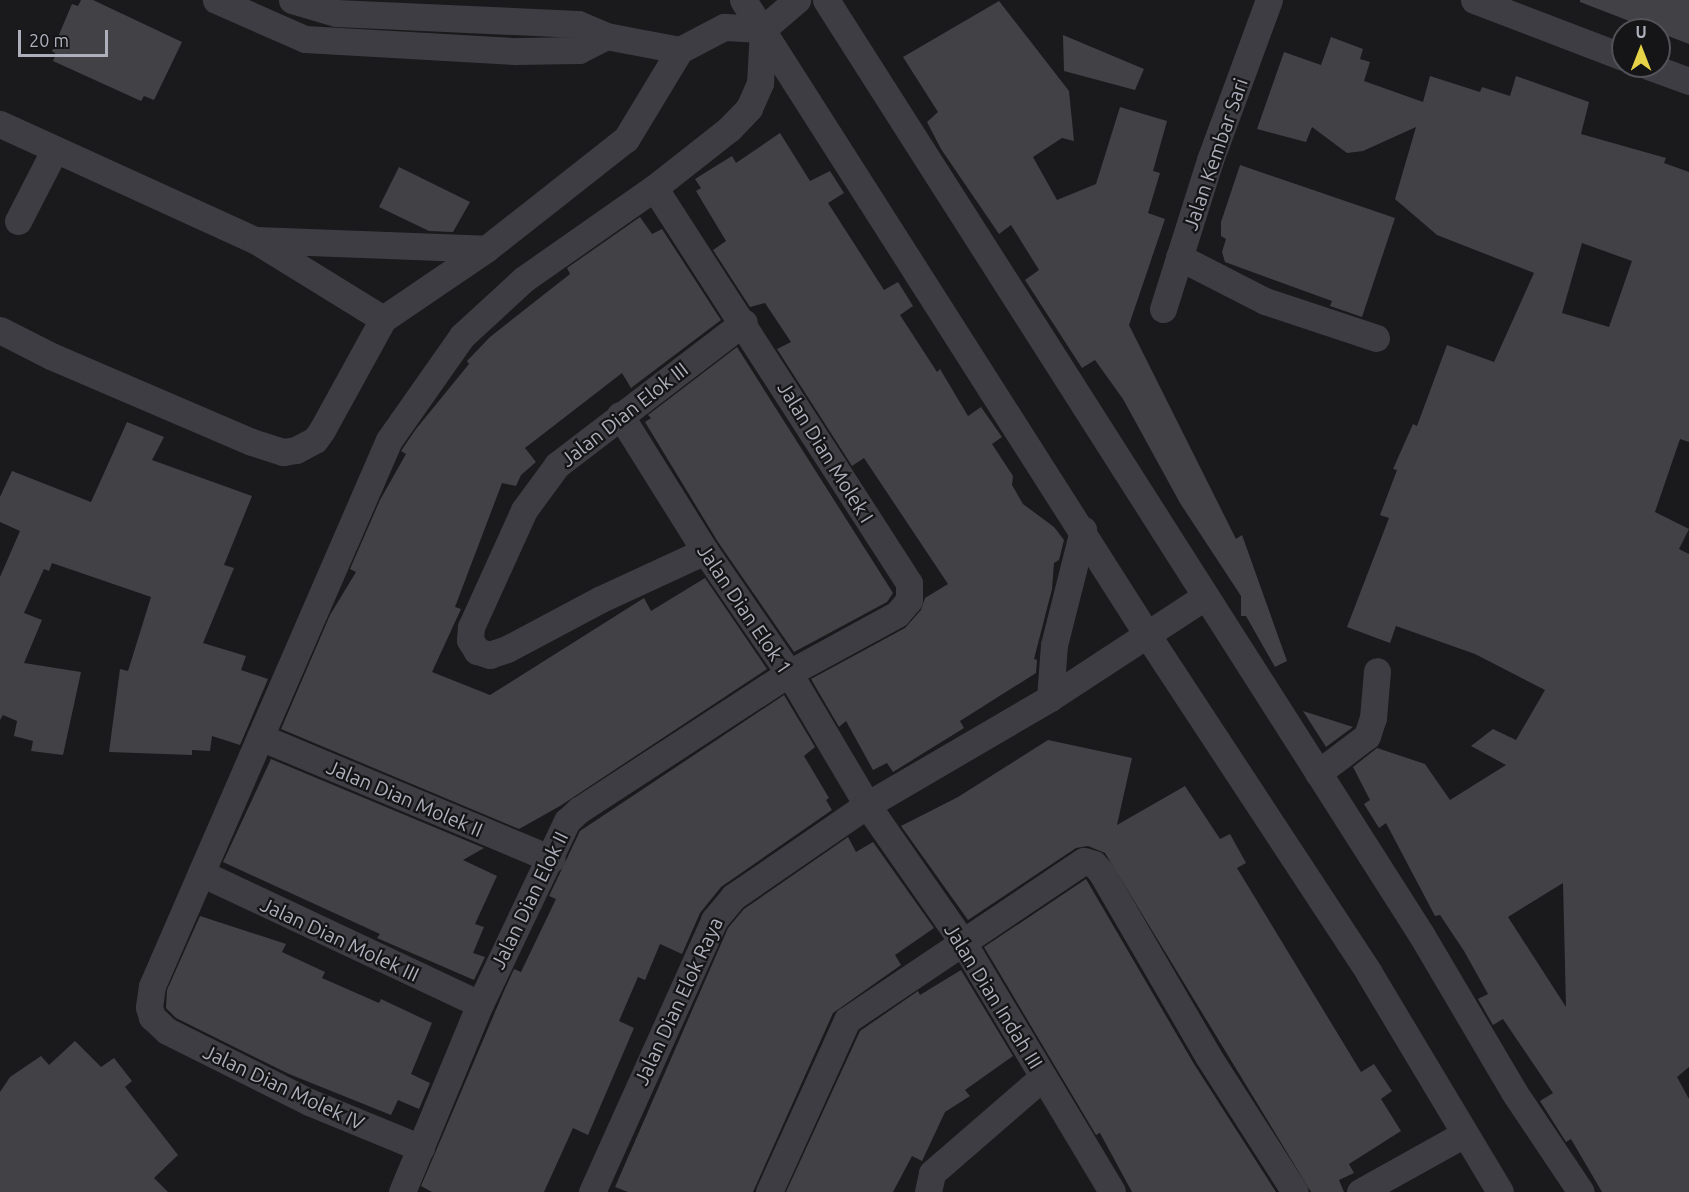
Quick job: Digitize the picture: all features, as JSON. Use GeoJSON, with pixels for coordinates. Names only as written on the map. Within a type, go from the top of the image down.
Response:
{"type":"FeatureCollection","features":[{"type":"Feature","properties":{"kind":"street"},"geometry":{"type":"LineString","coordinates":[[216,0],[276,29],[305,39],[332,42],[516,51],[579,50],[606,36]]}},
{"type":"Feature","properties":{"kind":"street"},"geometry":{"type":"LineString","coordinates":[[292,0],[336,13],[578,24],[606,36],[680,50]]}},
{"type":"Feature","properties":{"kind":"street"},"geometry":{"type":"LineString","coordinates":[[743,0],[1083,530],[1148,636],[1369,973],[1500,1192]]}},
{"type":"Feature","properties":{"kind":"street"},"geometry":{"type":"LineString","coordinates":[[0,330],[83,370],[252,442],[283,452],[296,450],[315,440],[383,319],[486,249],[626,139],[680,50],[724,27],[762,29],[797,0]]}},
{"type":"Feature","properties":{"kind":"street"},"geometry":{"type":"LineString","coordinates":[[826,0],[1421,934],[1514,1092],[1581,1192]]}},
{"type":"Feature","properties":{"kind":"street","name":"Jalan Kembar Sari"},"geometry":{"type":"LineString","coordinates":[[1163,309],[1210,160],[1269,0]]}},
{"type":"Feature","properties":{"kind":"street"},"geometry":{"type":"LineString","coordinates":[[1474,0],[1611,52]]}},
{"type":"Feature","properties":{"kind":"street"},"geometry":{"type":"LineString","coordinates":[[332,42],[336,13]]}},
{"type":"Feature","properties":{"kind":"street"},"geometry":{"type":"LineString","coordinates":[[201,873],[370,478],[425,384],[462,336],[524,279],[654,188],[729,129],[749,108],[760,83],[762,29]]}},
{"type":"Feature","properties":{"kind":"street"},"geometry":{"type":"LineString","coordinates":[[1671,74],[1689,81]]}},
{"type":"Feature","properties":{"kind":"street"},"geometry":{"type":"LineString","coordinates":[[0,124],[54,152],[255,240],[383,319]]}},
{"type":"Feature","properties":{"kind":"street"},"geometry":{"type":"LineString","coordinates":[[18,221],[54,152]]}},
{"type":"Feature","properties":{"kind":"street","name":"Jalan Dian Molek I"},"geometry":{"type":"LineString","coordinates":[[654,188],[744,321],[909,583],[911,592],[907,605],[897,614],[789,673]]}},
{"type":"Feature","properties":{"kind":"street"},"geometry":{"type":"LineString","coordinates":[[255,240],[486,249]]}},
{"type":"Feature","properties":{"kind":"street"},"geometry":{"type":"LineString","coordinates":[[1179,257],[1265,301],[1376,338]]}},
{"type":"Feature","properties":{"kind":"street","name":"Jalan Dian Elok III"},"geometry":{"type":"LineString","coordinates":[[705,550],[601,599],[507,649],[489,655],[477,651],[470,640],[471,627],[524,510],[557,465],[744,321]]}},
{"type":"Feature","properties":{"kind":"street","name":"Jalan Dian Elok 1"},"geometry":{"type":"LineString","coordinates":[[620,415],[705,550],[789,673],[867,805]]}},
{"type":"Feature","properties":{"kind":"street"},"geometry":{"type":"LineString","coordinates":[[1050,698],[1054,645],[1083,530]]}},
{"type":"Feature","properties":{"kind":"street","name":"Jalan Dian Elok Raya"},"geometry":{"type":"LineString","coordinates":[[592,1192],[722,908],[867,805],[1050,698],[1206,596]]}},
{"type":"Feature","properties":{"kind":"street"},"geometry":{"type":"LineString","coordinates":[[1318,773],[1367,736],[1373,718],[1377,670]]}},
{"type":"Feature","properties":{"kind":"street","name":"Jalan Dian Elok II"},"geometry":{"type":"LineString","coordinates":[[402,1192],[480,1004],[551,859],[561,833],[579,810],[789,673]]}},
{"type":"Feature","properties":{"kind":"street","name":"Jalan Dian Molek II"},"geometry":{"type":"LineString","coordinates":[[260,737],[551,859]]}},
{"type":"Feature","properties":{"kind":"street","name":"Jalan Dian Indah III"},"geometry":{"type":"LineString","coordinates":[[867,805],[962,941],[1112,1192]]}},
{"type":"Feature","properties":{"kind":"street"},"geometry":{"type":"LineString","coordinates":[[769,1192],[847,1020],[1079,862],[1089,861],[1101,872],[1208,1056],[1295,1192]]}},
{"type":"Feature","properties":{"kind":"street","name":"Jalan Dian Molek III"},"geometry":{"type":"LineString","coordinates":[[201,873],[480,1004]]}},
{"type":"Feature","properties":{"kind":"street","name":"Jalan Dian Molek IV"},"geometry":{"type":"LineString","coordinates":[[201,873],[152,986],[149,997],[152,1017],[167,1030],[226,1063],[309,1102],[421,1148]]}},
{"type":"Feature","properties":{"kind":"street"},"geometry":{"type":"LineString","coordinates":[[928,1192],[932,1173],[1043,1077]]}},
{"type":"Feature","properties":{"kind":"street"},"geometry":{"type":"LineString","coordinates":[[1360,1192],[1464,1134]]}},
{"type":"Feature","properties":{"kind":"building"},"geometry":{"type":"Polygon","coordinates":[[[81,0],[93,0],[182,42],[154,100],[144,96],[141,101],[53,61],[56,54],[52,51],[72,4],[78,6],[81,0]]]}},
{"type":"Feature","properties":{"kind":"building"},"geometry":{"type":"Polygon","coordinates":[[[1580,0],[1689,0],[1689,44],[1671,37],[1671,18],[1622,18],[1580,2],[1580,0]]]}},
{"type":"Feature","properties":{"kind":"building"},"geometry":{"type":"Polygon","coordinates":[[[999,1],[1069,91],[1074,141],[1062,138],[1033,157],[1057,200],[1096,184],[1120,107],[1167,121],[1153,171],[1160,173],[1148,213],[1165,219],[1129,325],[1236,539],[1242,535],[1287,661],[1275,667],[1246,616],[1241,616],[1241,596],[1180,503],[1123,399],[1095,360],[1082,368],[1025,280],[1039,270],[1011,225],[999,234],[941,149],[927,122],[938,112],[903,57],[999,1]]]}},
{"type":"Feature","properties":{"kind":"building"},"geometry":{"type":"Polygon","coordinates":[[[1063,35],[1144,69],[1135,90],[1064,71],[1063,35]]]}},
{"type":"Feature","properties":{"kind":"building"},"geometry":{"type":"Polygon","coordinates":[[[1331,37],[1363,49],[1360,59],[1370,62],[1364,81],[1423,102],[1430,76],[1480,92],[1482,87],[1510,96],[1516,76],[1589,102],[1581,134],[1666,158],[1664,163],[1689,172],[1689,442],[1680,439],[1655,512],[1689,529],[1679,549],[1689,554],[1689,1067],[1677,1077],[1689,1099],[1689,1192],[1602,1192],[1571,1139],[1566,1142],[1540,1101],[1553,1093],[1503,1019],[1493,1025],[1478,999],[1488,994],[1464,951],[1440,915],[1435,916],[1386,823],[1379,828],[1364,804],[1370,800],[1353,767],[1377,748],[1425,764],[1450,800],[1506,765],[1471,746],[1493,729],[1516,740],[1545,690],[1475,654],[1396,626],[1390,643],[1347,627],[1389,518],[1380,515],[1397,470],[1393,469],[1413,424],[1417,426],[1447,345],[1494,362],[1534,273],[1437,235],[1395,199],[1416,127],[1363,151],[1347,153],[1312,127],[1306,142],[1257,129],[1284,52],[1321,65],[1331,37]],[[1582,243],[1562,313],[1609,327],[1632,261],[1582,243]],[[1563,883],[1508,917],[1566,1007],[1563,883]]]}},
{"type":"Feature","properties":{"kind":"building"},"geometry":{"type":"Polygon","coordinates":[[[780,133],[810,181],[830,171],[844,193],[828,203],[884,290],[898,282],[913,306],[900,315],[937,372],[940,369],[968,416],[981,407],[1002,437],[992,444],[1013,476],[1012,485],[1023,504],[1054,527],[1064,540],[1059,560],[1054,563],[1052,589],[1034,659],[1037,660],[1036,673],[960,721],[964,728],[893,772],[887,763],[873,770],[846,721],[839,727],[811,679],[905,628],[921,610],[925,598],[948,584],[864,458],[852,466],[777,349],[791,342],[765,303],[750,307],[713,250],[726,241],[696,191],[701,188],[695,179],[732,156],[736,163],[780,133]]]}},
{"type":"Feature","properties":{"kind":"building"},"geometry":{"type":"Polygon","coordinates":[[[1240,165],[1395,218],[1362,317],[1330,306],[1332,301],[1225,262],[1222,252],[1226,239],[1221,236],[1221,222],[1240,165]]]}},
{"type":"Feature","properties":{"kind":"building"},"geometry":{"type":"Polygon","coordinates":[[[399,167],[470,202],[453,232],[429,231],[379,207],[399,167]]]}},
{"type":"Feature","properties":{"kind":"building"},"geometry":{"type":"Polygon","coordinates":[[[640,217],[652,234],[662,229],[721,320],[631,388],[622,373],[525,448],[536,462],[521,475],[516,486],[502,483],[455,607],[461,609],[432,672],[490,695],[644,598],[651,611],[705,578],[767,669],[560,806],[519,829],[281,729],[330,615],[356,572],[350,569],[380,500],[406,454],[401,451],[416,429],[469,364],[467,361],[490,337],[570,274],[567,268],[640,217]]]}},
{"type":"Feature","properties":{"kind":"building"},"geometry":{"type":"Polygon","coordinates":[[[737,347],[893,593],[887,602],[794,652],[718,542],[645,422],[651,418],[648,415],[737,347]]]}},
{"type":"Feature","properties":{"kind":"building"},"geometry":{"type":"Polygon","coordinates":[[[127,422],[164,437],[152,460],[252,496],[224,565],[234,568],[203,643],[246,656],[241,670],[268,679],[240,745],[212,736],[210,751],[192,750],[192,755],[109,752],[120,669],[128,671],[151,597],[52,563],[49,571],[44,569],[24,613],[42,620],[24,663],[81,672],[63,755],[31,751],[33,741],[14,736],[17,721],[3,715],[0,720],[0,577],[20,531],[0,522],[0,497],[12,471],[91,502],[127,422]]]}},
{"type":"Feature","properties":{"kind":"building"},"geometry":{"type":"Polygon","coordinates":[[[784,695],[815,747],[804,756],[829,798],[826,800],[832,810],[721,887],[700,913],[682,954],[660,944],[645,980],[638,977],[619,1021],[634,1028],[588,1135],[573,1128],[544,1192],[432,1192],[421,1186],[514,969],[521,972],[556,899],[549,896],[580,831],[784,695]]]}},
{"type":"Feature","properties":{"kind":"building"},"geometry":{"type":"Polygon","coordinates":[[[1303,711],[1353,727],[1326,747],[1303,711]]]}},
{"type":"Feature","properties":{"kind":"building"},"geometry":{"type":"Polygon","coordinates":[[[1048,740],[1132,758],[1117,825],[1185,786],[1220,839],[1230,834],[1246,863],[1237,868],[1361,1072],[1374,1064],[1392,1091],[1381,1099],[1401,1131],[1349,1164],[1354,1173],[1339,1180],[1344,1192],[1311,1192],[1105,853],[1088,846],[1076,848],[968,920],[901,826],[958,797],[1048,740]]]}},
{"type":"Feature","properties":{"kind":"building"},"geometry":{"type":"Polygon","coordinates":[[[271,759],[484,848],[463,860],[497,876],[475,924],[484,927],[473,953],[485,957],[474,980],[377,938],[380,934],[223,862],[271,759]]]}},
{"type":"Feature","properties":{"kind":"building"},"geometry":{"type":"Polygon","coordinates":[[[848,837],[856,852],[873,842],[934,928],[895,955],[901,965],[833,1013],[753,1192],[628,1192],[615,1187],[728,928],[744,909],[848,837]]]}},
{"type":"Feature","properties":{"kind":"building"},"geometry":{"type":"Polygon","coordinates":[[[1086,879],[1194,1064],[1276,1192],[1132,1192],[1100,1133],[1096,1135],[984,947],[1086,879]]]}},
{"type":"Feature","properties":{"kind":"building"},"geometry":{"type":"Polygon","coordinates":[[[200,916],[286,944],[282,952],[325,972],[322,978],[379,1003],[381,999],[432,1023],[411,1074],[430,1083],[419,1109],[398,1100],[391,1115],[289,1074],[176,1018],[166,1008],[167,990],[200,916]]]}},
{"type":"Feature","properties":{"kind":"building"},"geometry":{"type":"Polygon","coordinates":[[[961,970],[1013,1056],[965,1090],[970,1096],[945,1112],[922,1161],[912,1156],[893,1192],[786,1192],[860,1031],[918,991],[920,995],[961,970]]]}},
{"type":"Feature","properties":{"kind":"building"},"geometry":{"type":"Polygon","coordinates":[[[75,1041],[101,1067],[114,1058],[132,1081],[125,1087],[178,1155],[154,1178],[168,1192],[0,1192],[0,1092],[10,1077],[41,1056],[49,1065],[75,1041]]]}}]}
